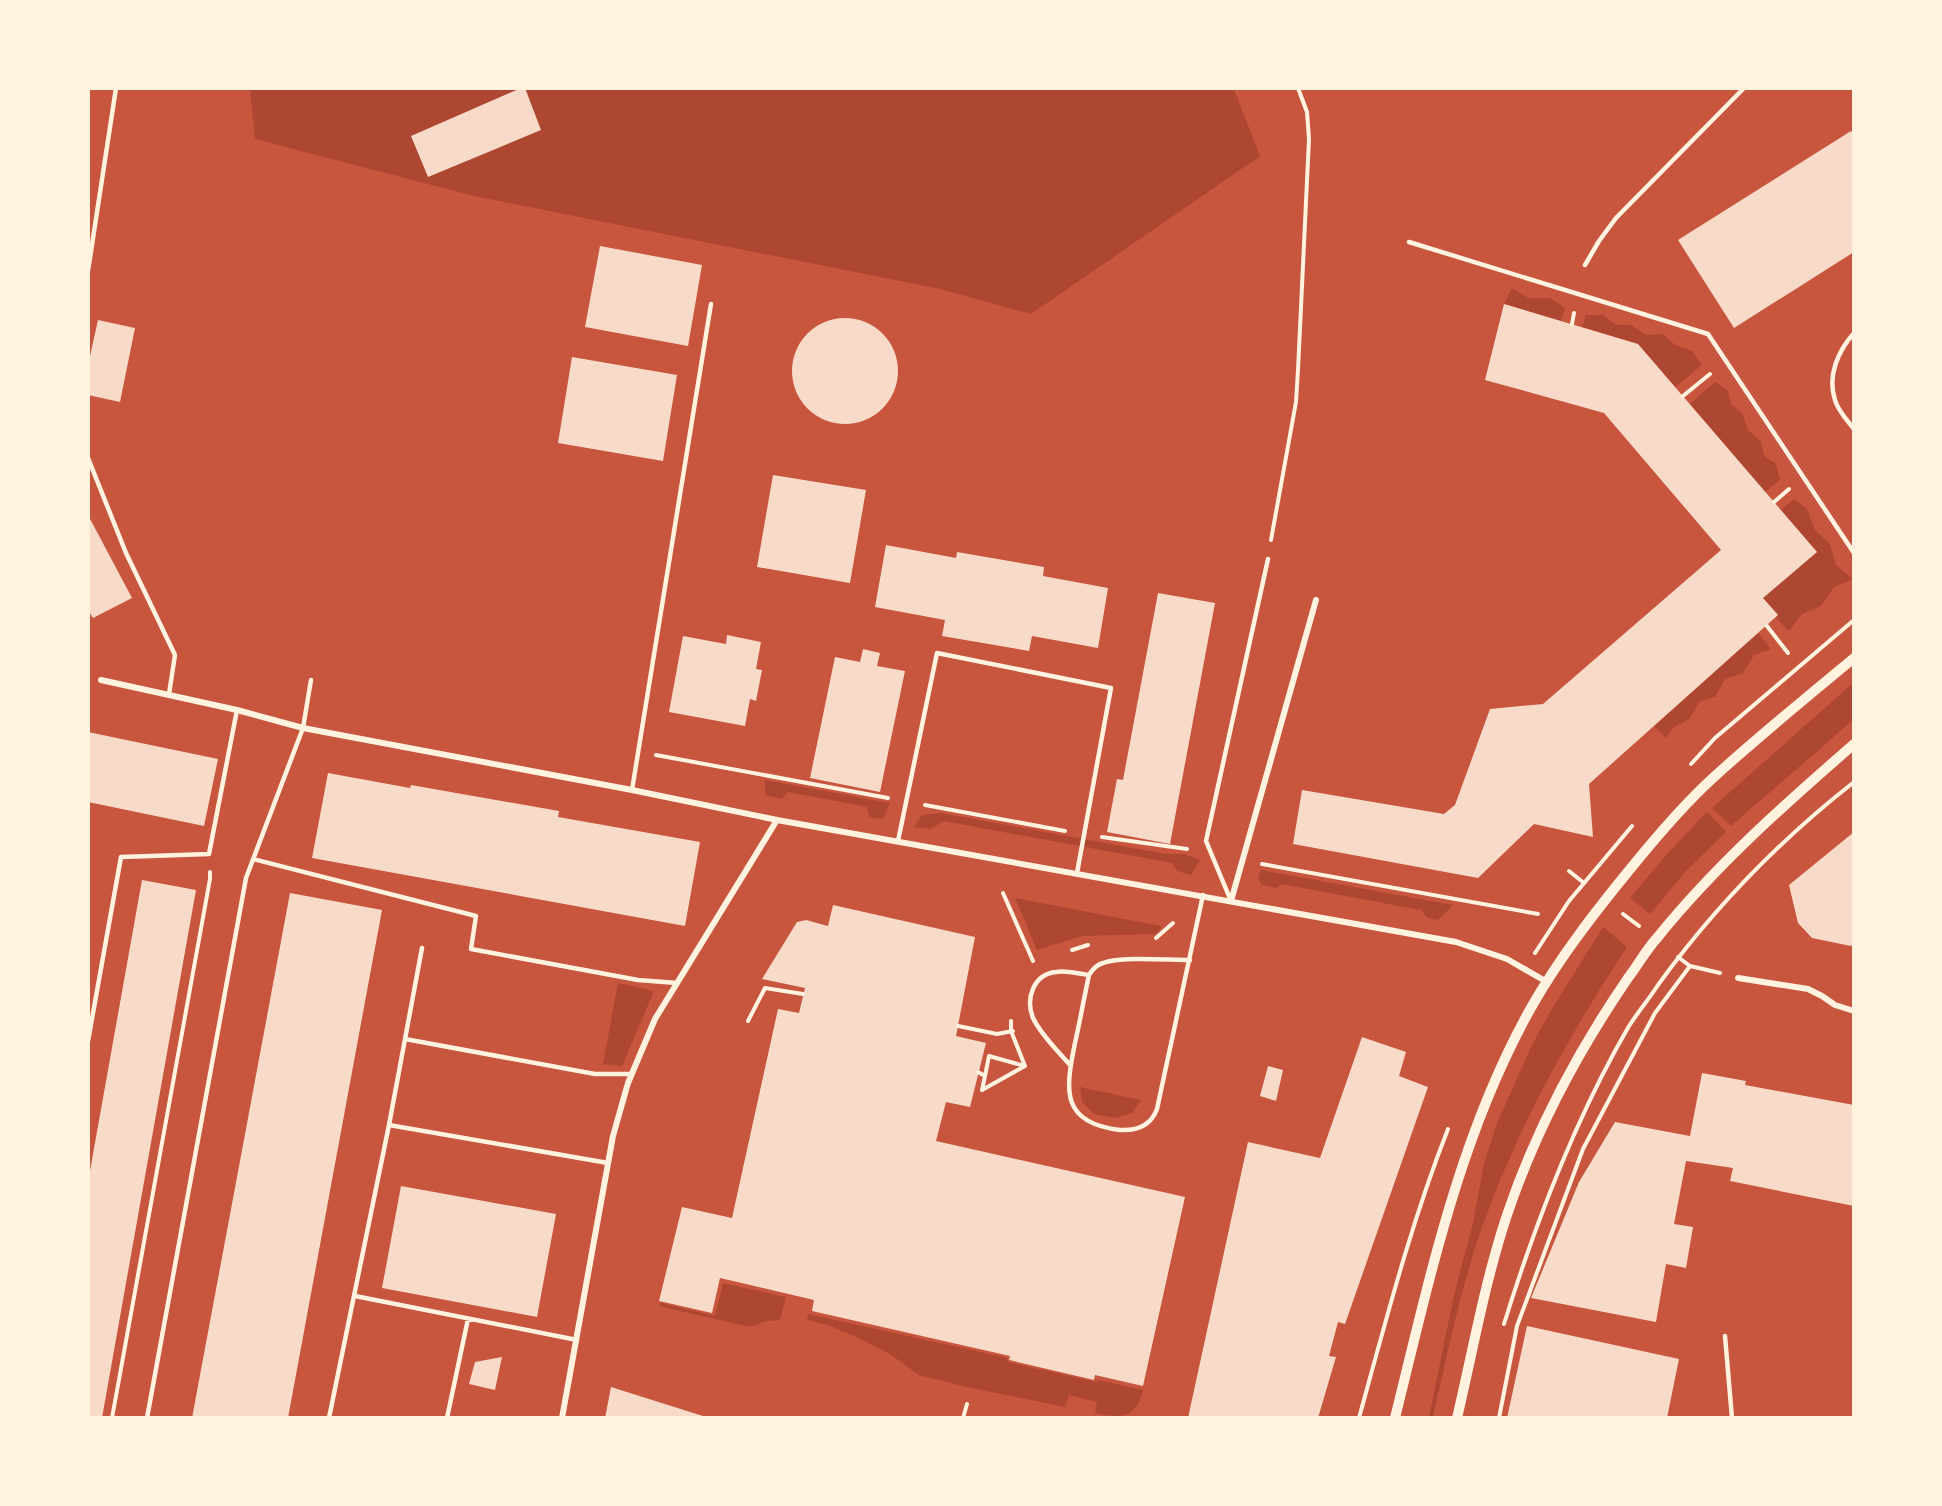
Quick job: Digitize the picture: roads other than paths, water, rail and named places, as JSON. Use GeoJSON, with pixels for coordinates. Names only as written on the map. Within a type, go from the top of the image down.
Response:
{"type":"FeatureCollection","features":[{"type":"Feature","properties":{"kind":"street"},"geometry":{"type":"LineString","coordinates":[[1231,901],[1316,600]]}},
{"type":"Feature","properties":{"kind":"street"},"geometry":{"type":"LineString","coordinates":[[1395,1418],[1440,1237],[1457,1180],[1480,1117],[1532,1006],[1605,900],[1656,837],[1713,778],[1854,658]]}},
{"type":"Feature","properties":{"kind":"street"},"geometry":{"type":"LineString","coordinates":[[101,680],[237,710],[303,728],[632,790],[777,820],[1456,942],[1507,959],[1547,982]]}},
{"type":"Feature","properties":{"kind":"street"},"geometry":{"type":"LineString","coordinates":[[1457,1418],[1495,1254],[1507,1215],[1536,1142],[1566,1080],[1611,1003],[1656,938],[1706,881],[1765,822],[1854,744]]}},
{"type":"Feature","properties":{"kind":"street"},"geometry":{"type":"LineString","coordinates":[[562,1418],[608,1162],[631,1074],[648,1031],[777,820]]}},
{"type":"Feature","properties":{"kind":"street"},"geometry":{"type":"LineString","coordinates":[[1738,978],[1808,989],[1835,1005],[1854,1011]]}},
{"type":"Feature","properties":{"kind":"lane"},"geometry":{"type":"LineString","coordinates":[[88,271],[116,88]]}},
{"type":"Feature","properties":{"kind":"lane"},"geometry":{"type":"LineString","coordinates":[[1585,266],[1599,240],[1616,218],[1744,88]]}},
{"type":"Feature","properties":{"kind":"lane"},"geometry":{"type":"LineString","coordinates":[[1408,242],[1708,334],[1854,553]]}},
{"type":"Feature","properties":{"kind":"lane"},"geometry":{"type":"LineString","coordinates":[[632,790],[711,304]]}},
{"type":"Feature","properties":{"kind":"lane"},"geometry":{"type":"LineString","coordinates":[[1854,333],[1839,354],[1833,376],[1833,389],[1839,410],[1854,429]]}},
{"type":"Feature","properties":{"kind":"lane"},"geometry":{"type":"LineString","coordinates":[[88,458],[126,553],[175,656],[169,694]]}},
{"type":"Feature","properties":{"kind":"lane"},"geometry":{"type":"LineString","coordinates":[[1231,901],[1206,842],[1268,559]]}},
{"type":"Feature","properties":{"kind":"lane"},"geometry":{"type":"LineString","coordinates":[[898,842],[937,652],[1111,688],[1077,873]]}},
{"type":"Feature","properties":{"kind":"lane"},"geometry":{"type":"LineString","coordinates":[[147,1418],[246,878],[303,728],[311,680]]}},
{"type":"Feature","properties":{"kind":"lane"},"geometry":{"type":"LineString","coordinates":[[88,1041],[121,856],[209,854],[237,710]]}},
{"type":"Feature","properties":{"kind":"lane"},"geometry":{"type":"LineString","coordinates":[[254,859],[476,916],[471,949],[638,980],[677,983]]}},
{"type":"Feature","properties":{"kind":"lane"},"geometry":{"type":"LineString","coordinates":[[1190,960],[1105,962],[1095,967],[1089,975],[1068,1080],[1070,1100],[1074,1109],[1084,1119],[1096,1125],[1124,1130],[1149,1123],[1157,1109],[1190,960],[1203,895]]}},
{"type":"Feature","properties":{"kind":"lane"},"geometry":{"type":"LineString","coordinates":[[329,1418],[389,1125],[422,948]]}},
{"type":"Feature","properties":{"kind":"lane"},"geometry":{"type":"LineString","coordinates":[[1071,1065],[1037,1024],[1030,1010],[1030,994],[1041,978],[1053,972],[1065,971],[1089,975]]}},
{"type":"Feature","properties":{"kind":"lane"},"geometry":{"type":"LineString","coordinates":[[405,1038],[595,1074],[631,1074]]}},
{"type":"Feature","properties":{"kind":"lane"},"geometry":{"type":"LineString","coordinates":[[389,1125],[608,1162]]}},
{"type":"Feature","properties":{"kind":"lane"},"geometry":{"type":"LineString","coordinates":[[355,1296],[577,1340]]}},
{"type":"Feature","properties":{"kind":"lane"},"geometry":{"type":"LineString","coordinates":[[447,1418],[468,1319]]}},
{"type":"Feature","properties":{"kind":"lane"},"geometry":{"type":"LineString","coordinates":[[1725,1336],[1732,1418]]}}]}
